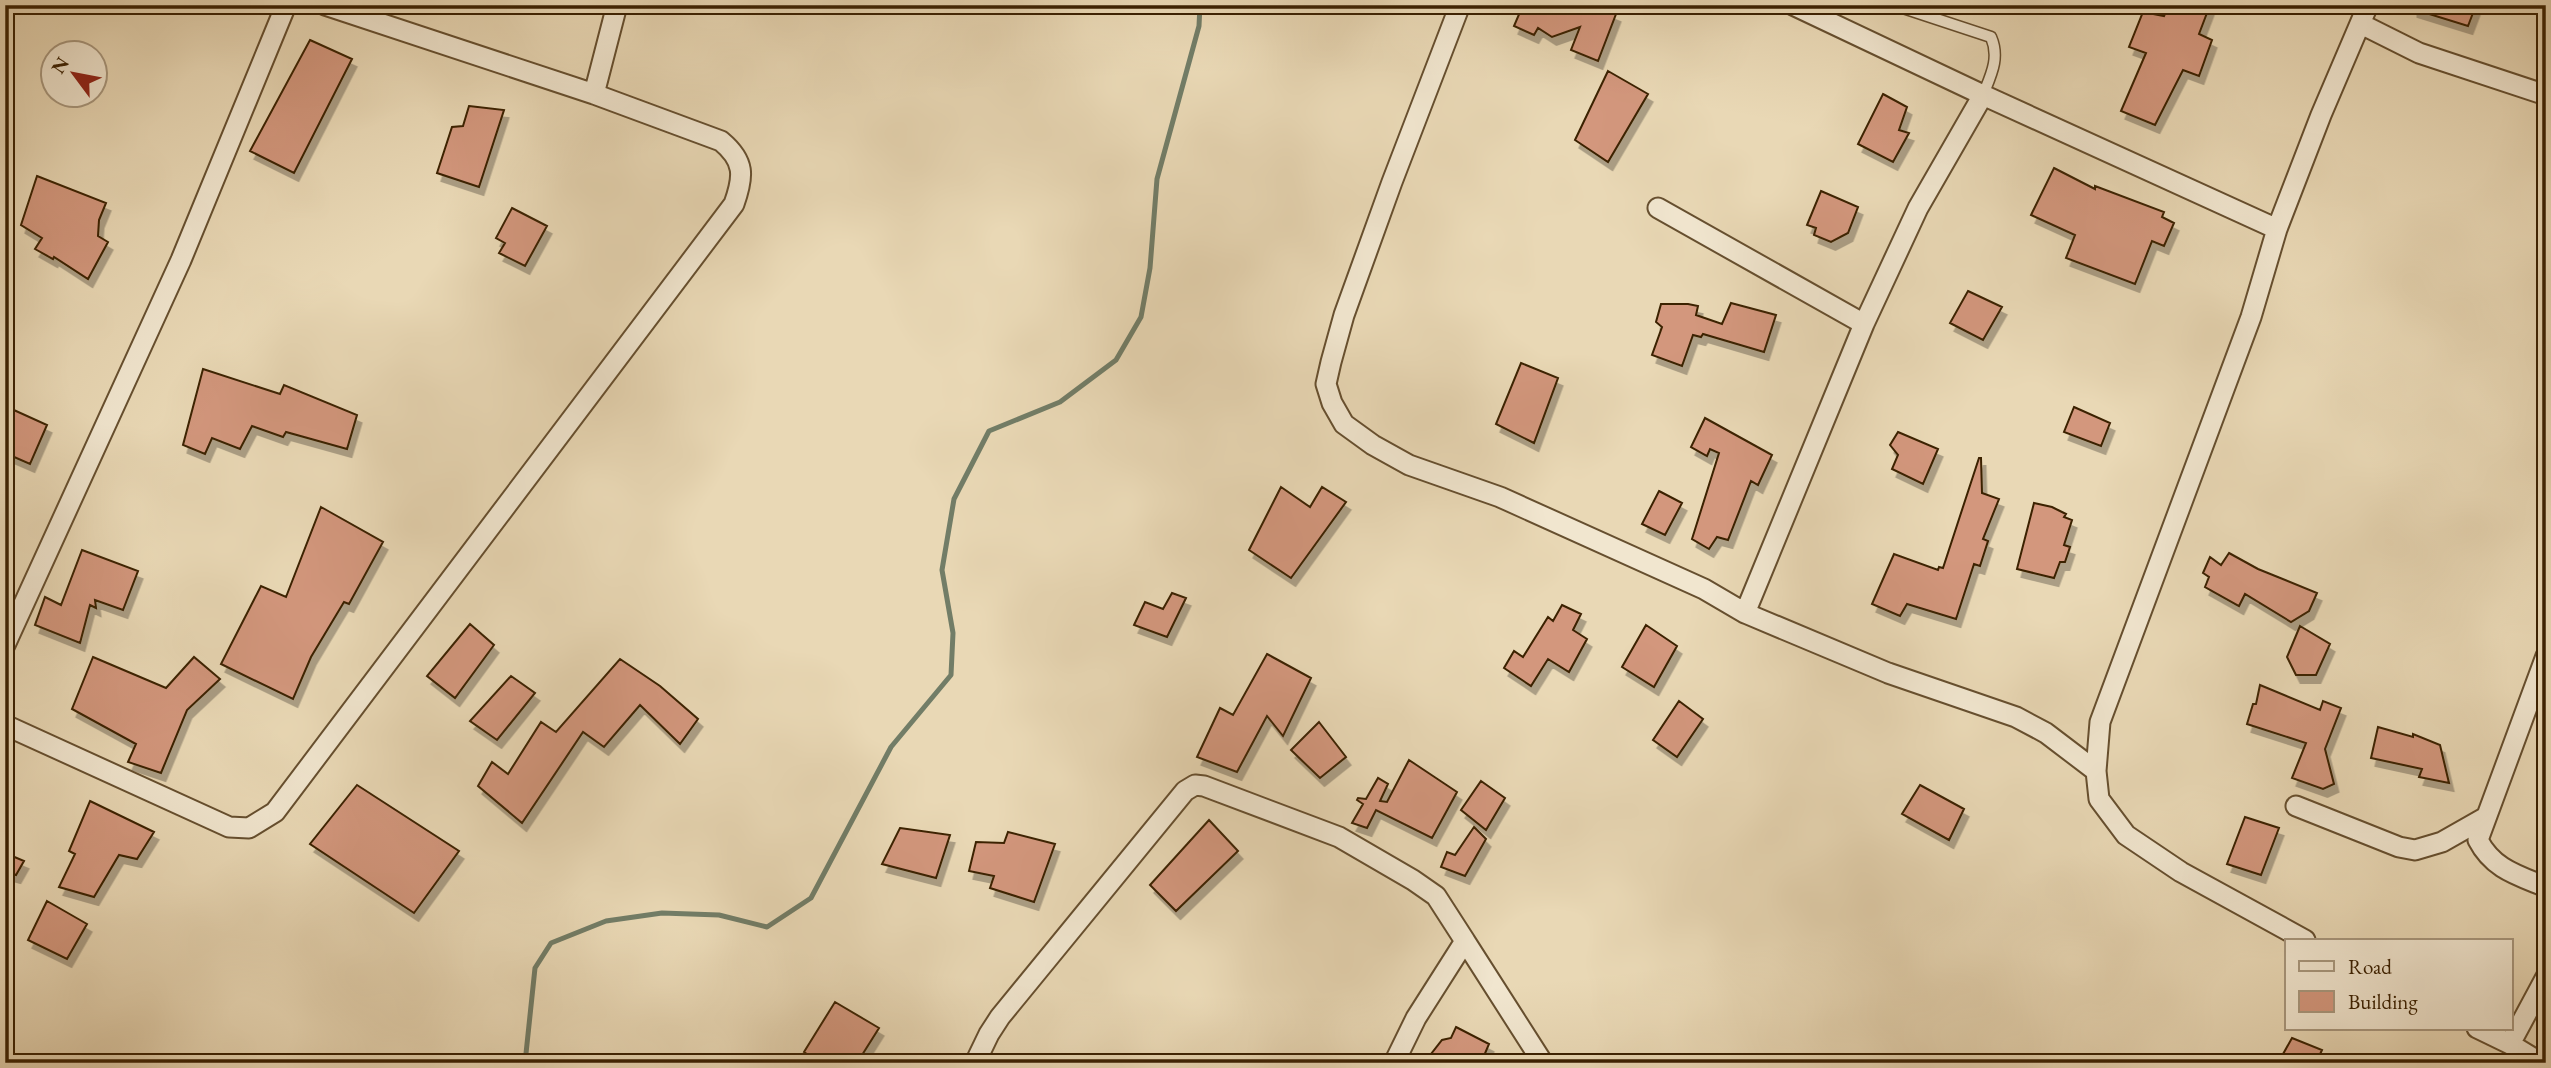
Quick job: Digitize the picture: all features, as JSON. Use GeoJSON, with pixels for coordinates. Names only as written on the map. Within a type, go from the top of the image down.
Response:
{"type":"FeatureCollection","features":[{"type":"Feature","properties":{"kind":"street"},"geometry":{"type":"LineString","coordinates":[[5,645],[181,260],[286,5]]}},
{"type":"Feature","properties":{"kind":"street"},"geometry":{"type":"LineString","coordinates":[[5,725],[229,827],[249,828],[275,812],[734,204],[741,184],[740,163],[733,151],[721,141],[594,94],[325,5]]}},
{"type":"Feature","properties":{"kind":"street"},"geometry":{"type":"LineString","coordinates":[[594,94],[617,5]]}},
{"type":"Feature","properties":{"kind":"street"},"geometry":{"type":"LineString","coordinates":[[1460,5],[1344,315],[1326,384],[1332,403],[1344,424],[1373,445],[1409,465],[1500,498],[1704,589],[1745,613],[1888,673],[2016,717],[2046,733],[2096,771]]}},
{"type":"Feature","properties":{"kind":"street"},"geometry":{"type":"LineString","coordinates":[[1793,5],[2277,229]]}},
{"type":"Feature","properties":{"kind":"street"},"geometry":{"type":"LineString","coordinates":[[2303,939],[2181,872],[2126,835],[2099,799],[2096,771],[2100,722],[2251,317],[2277,229],[2321,115],[2368,5]]}},
{"type":"Feature","properties":{"kind":"street"},"geometry":{"type":"LineString","coordinates":[[2361,24],[2419,52],[2546,95]]}},
{"type":"Feature","properties":{"kind":"street"},"geometry":{"type":"LineString","coordinates":[[1745,613],[1864,324],[1918,208],[1983,95]]}},
{"type":"Feature","properties":{"kind":"street"},"geometry":{"type":"LineString","coordinates":[[1658,208],[1864,324]]}},
{"type":"Feature","properties":{"kind":"street"},"geometry":{"type":"LineString","coordinates":[[2546,656],[2478,840],[2485,854],[2503,869],[2546,887]]}},
{"type":"Feature","properties":{"kind":"street"},"geometry":{"type":"LineString","coordinates":[[975,1063],[1000,1017],[1185,791],[1195,785],[1204,786],[1339,837],[1436,896],[1543,1063]]}},
{"type":"Feature","properties":{"kind":"street"},"geometry":{"type":"LineString","coordinates":[[2296,806],[2399,847],[2415,850],[2442,842],[2486,817]]}},
{"type":"Feature","properties":{"kind":"street"},"geometry":{"type":"LineString","coordinates":[[1394,1063],[1416,1018],[1465,941]]}},
{"type":"Feature","properties":{"kind":"street"},"geometry":{"type":"LineString","coordinates":[[2510,1044],[2546,976]]}},
{"type":"Feature","properties":{"kind":"street"},"geometry":{"type":"LineString","coordinates":[[2481,1030],[2541,1063]]}},
{"type":"Feature","properties":{"kind":"lane"},"geometry":{"type":"LineString","coordinates":[[1894,5],[1991,37],[1997,51],[1993,72],[1983,95]]}},
{"type":"Feature","properties":{"kind":"building"},"geometry":{"type":"Polygon","coordinates":[[[1523,5],[1594,5],[1616,14],[1598,61],[1571,50],[1580,27],[1552,37],[1538,28],[1534,35],[1514,26],[1523,5]]]}},
{"type":"Feature","properties":{"kind":"building"},"geometry":{"type":"Polygon","coordinates":[[[2169,5],[2210,5],[2199,34],[2212,40],[2199,76],[2183,70],[2155,125],[2121,111],[2146,53],[2129,47],[2143,12],[2164,16],[2169,5]]]}},
{"type":"Feature","properties":{"kind":"building"},"geometry":{"type":"Polygon","coordinates":[[[2413,5],[2476,5],[2468,26],[2413,9],[2413,5]]]}},
{"type":"Feature","properties":{"kind":"building"},"geometry":{"type":"Polygon","coordinates":[[[310,40],[352,59],[294,173],[250,151],[310,40]]]}},
{"type":"Feature","properties":{"kind":"building"},"geometry":{"type":"Polygon","coordinates":[[[1608,71],[1648,94],[1608,162],[1575,140],[1608,71]]]}},
{"type":"Feature","properties":{"kind":"building"},"geometry":{"type":"Polygon","coordinates":[[[1883,94],[1907,107],[1899,130],[1909,133],[1893,162],[1858,144],[1883,94]]]}},
{"type":"Feature","properties":{"kind":"building"},"geometry":{"type":"Polygon","coordinates":[[[469,106],[504,110],[479,187],[437,173],[452,127],[463,126],[469,106]]]}},
{"type":"Feature","properties":{"kind":"building"},"geometry":{"type":"Polygon","coordinates":[[[2054,168],[2095,189],[2095,186],[2164,212],[2162,217],[2174,223],[2164,246],[2152,241],[2135,284],[2066,258],[2075,235],[2031,215],[2054,168]]]}},
{"type":"Feature","properties":{"kind":"building"},"geometry":{"type":"Polygon","coordinates":[[[37,176],[106,203],[99,220],[98,236],[108,242],[88,279],[54,257],[53,259],[35,249],[42,238],[21,225],[37,176]]]}},
{"type":"Feature","properties":{"kind":"building"},"geometry":{"type":"Polygon","coordinates":[[[1821,191],[1858,207],[1848,233],[1831,242],[1814,235],[1816,228],[1807,225],[1821,191]]]}},
{"type":"Feature","properties":{"kind":"building"},"geometry":{"type":"Polygon","coordinates":[[[512,208],[547,226],[525,266],[499,253],[505,243],[496,238],[512,208]]]}},
{"type":"Feature","properties":{"kind":"building"},"geometry":{"type":"Polygon","coordinates":[[[1968,291],[2002,307],[1983,340],[1950,323],[1968,291]]]}},
{"type":"Feature","properties":{"kind":"building"},"geometry":{"type":"Polygon","coordinates":[[[1731,303],[1776,315],[1764,352],[1703,334],[1701,337],[1693,335],[1682,366],[1652,355],[1662,327],[1656,322],[1661,304],[1698,306],[1696,315],[1722,324],[1731,303]]]}},
{"type":"Feature","properties":{"kind":"building"},"geometry":{"type":"Polygon","coordinates":[[[1521,363],[1558,378],[1534,443],[1496,424],[1521,363]]]}},
{"type":"Feature","properties":{"kind":"building"},"geometry":{"type":"Polygon","coordinates":[[[203,369],[280,394],[284,385],[357,415],[347,449],[286,432],[283,437],[252,426],[240,449],[212,438],[205,454],[183,445],[203,369]]]}},
{"type":"Feature","properties":{"kind":"building"},"geometry":{"type":"Polygon","coordinates":[[[5,406],[47,425],[30,464],[5,453],[5,406]]]}},
{"type":"Feature","properties":{"kind":"building"},"geometry":{"type":"Polygon","coordinates":[[[2074,407],[2110,423],[2101,446],[2064,432],[2074,407]]]}},
{"type":"Feature","properties":{"kind":"building"},"geometry":{"type":"Polygon","coordinates":[[[1705,418],[1772,455],[1758,485],[1751,481],[1728,540],[1717,537],[1709,549],[1692,539],[1719,453],[1710,449],[1707,456],[1691,447],[1705,418]]]}},
{"type":"Feature","properties":{"kind":"building"},"geometry":{"type":"Polygon","coordinates":[[[1898,432],[1938,449],[1923,484],[1892,469],[1898,455],[1890,445],[1898,432]]]}},
{"type":"Feature","properties":{"kind":"building"},"geometry":{"type":"Polygon","coordinates":[[[1979,458],[1982,493],[1999,499],[1983,539],[1988,541],[1980,566],[1974,564],[1956,619],[1907,604],[1900,616],[1872,604],[1894,554],[1938,570],[1939,567],[1943,568],[1979,458]]]}},
{"type":"Feature","properties":{"kind":"building"},"geometry":{"type":"Polygon","coordinates":[[[1281,487],[1310,507],[1322,487],[1346,502],[1291,578],[1249,550],[1281,487]]]}},
{"type":"Feature","properties":{"kind":"building"},"geometry":{"type":"Polygon","coordinates":[[[1659,491],[1682,503],[1665,535],[1642,524],[1659,491]]]}},
{"type":"Feature","properties":{"kind":"building"},"geometry":{"type":"Polygon","coordinates":[[[2034,503],[2052,507],[2072,520],[2064,545],[2070,547],[2065,562],[2060,562],[2054,578],[2017,569],[2034,503]]]}},
{"type":"Feature","properties":{"kind":"building"},"geometry":{"type":"Polygon","coordinates":[[[321,507],[383,542],[349,604],[344,602],[311,657],[293,699],[221,664],[261,586],[286,597],[321,507]]]}},
{"type":"Feature","properties":{"kind":"building"},"geometry":{"type":"Polygon","coordinates":[[[82,550],[138,571],[123,610],[95,600],[96,608],[90,605],[80,643],[35,625],[45,597],[61,605],[82,550]]]}},
{"type":"Feature","properties":{"kind":"building"},"geometry":{"type":"Polygon","coordinates":[[[2229,553],[2258,569],[2317,593],[2309,611],[2291,622],[2245,594],[2239,606],[2205,587],[2209,577],[2203,573],[2210,557],[2221,565],[2229,553]]]}},
{"type":"Feature","properties":{"kind":"building"},"geometry":{"type":"Polygon","coordinates":[[[1172,593],[1186,598],[1167,637],[1134,625],[1145,602],[1163,609],[1172,593]]]}},
{"type":"Feature","properties":{"kind":"building"},"geometry":{"type":"Polygon","coordinates":[[[1562,605],[1581,614],[1573,630],[1587,639],[1569,672],[1548,659],[1531,686],[1504,668],[1514,651],[1523,657],[1548,617],[1553,621],[1562,605]]]}},
{"type":"Feature","properties":{"kind":"building"},"geometry":{"type":"Polygon","coordinates":[[[470,624],[494,645],[455,698],[427,676],[470,624]]]}},
{"type":"Feature","properties":{"kind":"building"},"geometry":{"type":"Polygon","coordinates":[[[1646,625],[1677,646],[1654,687],[1622,667],[1646,625]]]}},
{"type":"Feature","properties":{"kind":"building"},"geometry":{"type":"Polygon","coordinates":[[[2300,626],[2330,644],[2316,675],[2296,675],[2287,657],[2300,626]]]}},
{"type":"Feature","properties":{"kind":"building"},"geometry":{"type":"Polygon","coordinates":[[[1267,654],[1311,678],[1283,736],[1267,716],[1237,772],[1197,757],[1220,708],[1233,715],[1267,654]]]}},
{"type":"Feature","properties":{"kind":"building"},"geometry":{"type":"Polygon","coordinates":[[[93,657],[166,688],[194,657],[220,679],[187,710],[161,773],[128,762],[136,744],[72,709],[93,657]]]}},
{"type":"Feature","properties":{"kind":"building"},"geometry":{"type":"Polygon","coordinates":[[[620,659],[660,686],[698,719],[680,744],[640,705],[604,747],[583,732],[522,823],[478,786],[492,762],[508,774],[541,722],[556,732],[620,659]]]}},
{"type":"Feature","properties":{"kind":"building"},"geometry":{"type":"Polygon","coordinates":[[[511,676],[535,693],[497,740],[470,721],[511,676]]]}},
{"type":"Feature","properties":{"kind":"building"},"geometry":{"type":"Polygon","coordinates":[[[2260,685],[2320,710],[2323,701],[2341,708],[2325,749],[2334,784],[2323,789],[2292,778],[2306,743],[2247,724],[2253,704],[2256,704],[2260,685]]]}},
{"type":"Feature","properties":{"kind":"building"},"geometry":{"type":"Polygon","coordinates":[[[1679,701],[1703,719],[1677,757],[1653,740],[1679,701]]]}},
{"type":"Feature","properties":{"kind":"building"},"geometry":{"type":"Polygon","coordinates":[[[1319,722],[1346,757],[1320,778],[1291,750],[1319,722]]]}},
{"type":"Feature","properties":{"kind":"building"},"geometry":{"type":"Polygon","coordinates":[[[2378,727],[2413,737],[2413,734],[2440,745],[2449,783],[2419,777],[2422,769],[2371,758],[2378,727]]]}},
{"type":"Feature","properties":{"kind":"building"},"geometry":{"type":"Polygon","coordinates":[[[1409,760],[1457,792],[1432,838],[1376,810],[1367,828],[1352,823],[1363,804],[1358,798],[1366,799],[1378,778],[1388,784],[1380,801],[1387,802],[1409,760]]]}},
{"type":"Feature","properties":{"kind":"building"},"geometry":{"type":"Polygon","coordinates":[[[1481,781],[1505,798],[1486,830],[1461,810],[1481,781]]]}},
{"type":"Feature","properties":{"kind":"building"},"geometry":{"type":"Polygon","coordinates":[[[357,785],[459,851],[414,913],[310,844],[357,785]]]}},
{"type":"Feature","properties":{"kind":"building"},"geometry":{"type":"Polygon","coordinates":[[[1920,785],[1964,809],[1949,840],[1902,814],[1920,785]]]}},
{"type":"Feature","properties":{"kind":"building"},"geometry":{"type":"Polygon","coordinates":[[[90,801],[154,832],[137,859],[119,855],[94,897],[59,887],[75,854],[69,851],[90,801]]]}},
{"type":"Feature","properties":{"kind":"building"},"geometry":{"type":"Polygon","coordinates":[[[2245,817],[2279,828],[2261,875],[2227,864],[2245,817]]]}},
{"type":"Feature","properties":{"kind":"building"},"geometry":{"type":"Polygon","coordinates":[[[1209,820],[1238,851],[1176,911],[1150,885],[1209,820]]]}},
{"type":"Feature","properties":{"kind":"building"},"geometry":{"type":"Polygon","coordinates":[[[1474,827],[1486,839],[1465,876],[1441,867],[1447,852],[1455,855],[1474,827]]]}},
{"type":"Feature","properties":{"kind":"building"},"geometry":{"type":"Polygon","coordinates":[[[900,828],[950,835],[936,878],[882,864],[900,828]]]}},
{"type":"Feature","properties":{"kind":"building"},"geometry":{"type":"Polygon","coordinates":[[[1008,832],[1055,844],[1034,902],[990,888],[994,876],[969,871],[976,842],[1004,843],[1008,832]]]}},
{"type":"Feature","properties":{"kind":"building"},"geometry":{"type":"Polygon","coordinates":[[[5,853],[24,861],[16,875],[5,872],[5,853]]]}},
{"type":"Feature","properties":{"kind":"building"},"geometry":{"type":"Polygon","coordinates":[[[47,901],[87,924],[67,959],[28,940],[47,901]]]}},
{"type":"Feature","properties":{"kind":"building"},"geometry":{"type":"Polygon","coordinates":[[[835,1002],[879,1028],[857,1063],[820,1063],[804,1052],[835,1002]]]}},
{"type":"Feature","properties":{"kind":"building"},"geometry":{"type":"Polygon","coordinates":[[[1456,1027],[1489,1044],[1481,1063],[1424,1063],[1442,1040],[1451,1038],[1456,1027]]]}},
{"type":"Feature","properties":{"kind":"building"},"geometry":{"type":"Polygon","coordinates":[[[2292,1038],[2322,1050],[2316,1063],[2278,1063],[2292,1038]]]}},
{"type":"Feature","properties":{"kind":"waterway"},"geometry":{"type":"LineString","coordinates":[[525,1063],[535,968],[551,943],[606,921],[662,913],[719,915],[767,927],[811,898],[891,747],[951,675],[953,633],[942,570],[954,499],[989,431],[1060,402],[1116,360],[1141,317],[1150,268],[1157,179],[1199,26],[1200,5]]}}]}
